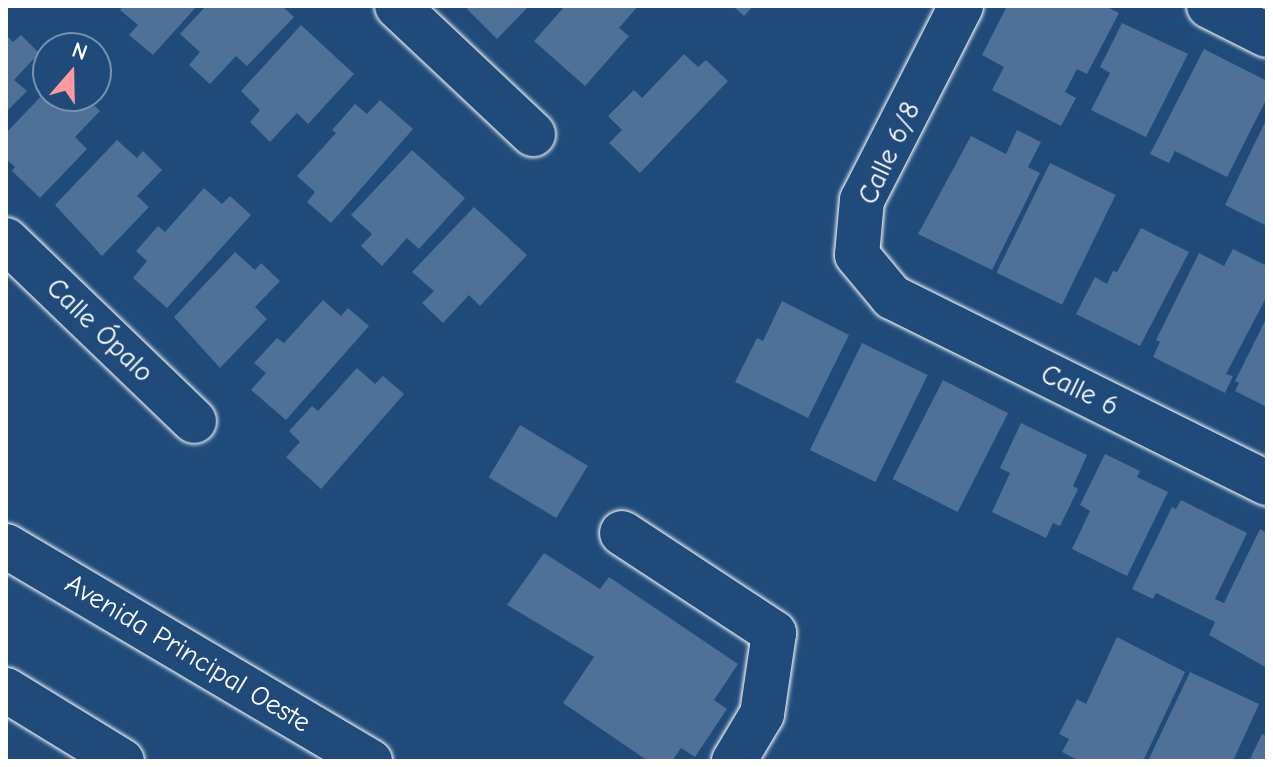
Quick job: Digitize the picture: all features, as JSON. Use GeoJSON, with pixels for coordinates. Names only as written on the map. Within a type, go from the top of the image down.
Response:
{"type":"FeatureCollection","features":[{"type":"Feature","properties":{"kind":"street"},"geometry":{"type":"LineString","coordinates":[[397,6],[533,134]]}},
{"type":"Feature","properties":{"kind":"street","name":"Calle 6/8"},"geometry":{"type":"LineString","coordinates":[[892,297],[857,255],[862,200],[961,6]]}},
{"type":"Feature","properties":{"kind":"street"},"geometry":{"type":"LineString","coordinates":[[1209,6],[1267,35]]}},
{"type":"Feature","properties":{"kind":"street","name":"Calle Ópalo"},"geometry":{"type":"LineString","coordinates":[[6,240],[194,421]]}},
{"type":"Feature","properties":{"kind":"street","name":"Calle 6"},"geometry":{"type":"LineString","coordinates":[[892,297],[1267,483]]}},
{"type":"Feature","properties":{"kind":"street"},"geometry":{"type":"LineString","coordinates":[[622,533],[774,633],[762,714],[734,761]]}},
{"type":"Feature","properties":{"kind":"street","name":"Avenida Principal Oeste"},"geometry":{"type":"LineString","coordinates":[[6,546],[370,761]]}},
{"type":"Feature","properties":{"kind":"street"},"geometry":{"type":"LineString","coordinates":[[6,690],[122,761]]}},
{"type":"Feature","properties":{"kind":"building"},"geometry":{"type":"Polygon","coordinates":[[[123,6],[197,6],[153,55],[129,35],[138,25],[120,10],[123,6]]]}},
{"type":"Feature","properties":{"kind":"building"},"geometry":{"type":"Polygon","coordinates":[[[206,6],[282,6],[294,17],[247,66],[236,56],[210,84],[189,65],[200,52],[180,34],[206,6]]]}},
{"type":"Feature","properties":{"kind":"building"},"geometry":{"type":"Polygon","coordinates":[[[469,6],[529,6],[497,39],[467,9],[469,6]]]}},
{"type":"Feature","properties":{"kind":"building"},"geometry":{"type":"Polygon","coordinates":[[[565,6],[638,6],[619,28],[629,36],[585,86],[534,41],[565,6]]]}},
{"type":"Feature","properties":{"kind":"building"},"geometry":{"type":"Polygon","coordinates":[[[733,6],[753,6],[744,16],[733,6]]]}},
{"type":"Feature","properties":{"kind":"building"},"geometry":{"type":"Polygon","coordinates":[[[1007,6],[1105,6],[1119,13],[1087,74],[1077,69],[1065,92],[1076,98],[1061,126],[992,90],[1004,67],[982,55],[1007,6]]]}},
{"type":"Feature","properties":{"kind":"building"},"geometry":{"type":"Polygon","coordinates":[[[1122,23],[1188,54],[1146,137],[1091,110],[1110,73],[1100,67],[1122,23]]]}},
{"type":"Feature","properties":{"kind":"building"},"geometry":{"type":"Polygon","coordinates":[[[301,25],[354,74],[308,124],[297,113],[270,142],[250,122],[260,110],[241,91],[301,25]]]}},
{"type":"Feature","properties":{"kind":"building"},"geometry":{"type":"Polygon","coordinates":[[[6,35],[13,42],[21,35],[32,46],[32,61],[14,80],[27,91],[6,112],[6,35]]]}},
{"type":"Feature","properties":{"kind":"building"},"geometry":{"type":"Polygon","coordinates":[[[1204,49],[1267,81],[1267,98],[1227,177],[1175,151],[1169,163],[1150,154],[1204,49]]]}},
{"type":"Feature","properties":{"kind":"building"},"geometry":{"type":"Polygon","coordinates":[[[684,54],[698,67],[706,60],[728,81],[640,173],[609,143],[622,130],[608,116],[634,90],[642,98],[684,54]]]}},
{"type":"Feature","properties":{"kind":"building"},"geometry":{"type":"Polygon","coordinates":[[[380,100],[413,129],[331,223],[307,202],[315,192],[297,176],[336,133],[332,130],[355,104],[367,114],[380,100]]]}},
{"type":"Feature","properties":{"kind":"building"},"geometry":{"type":"Polygon","coordinates":[[[32,106],[32,112],[99,112],[75,137],[87,149],[40,198],[12,171],[15,167],[6,159],[6,133],[32,106]]]}},
{"type":"Feature","properties":{"kind":"building"},"geometry":{"type":"Polygon","coordinates":[[[1267,118],[1267,226],[1225,205],[1267,118]]]}},
{"type":"Feature","properties":{"kind":"building"},"geometry":{"type":"Polygon","coordinates":[[[1017,130],[1041,142],[1028,167],[1040,173],[992,270],[918,234],[971,136],[1006,154],[1017,130]]]}},
{"type":"Feature","properties":{"kind":"building"},"geometry":{"type":"Polygon","coordinates":[[[117,140],[137,158],[143,151],[162,170],[137,196],[149,207],[102,256],[55,205],[117,140]]]}},
{"type":"Feature","properties":{"kind":"building"},"geometry":{"type":"Polygon","coordinates":[[[412,150],[465,198],[419,249],[407,238],[382,266],[361,246],[372,234],[351,215],[412,150]]]}},
{"type":"Feature","properties":{"kind":"building"},"geometry":{"type":"Polygon","coordinates":[[[1050,163],[1116,195],[1062,305],[997,273],[1050,163]]]}},
{"type":"Feature","properties":{"kind":"building"},"geometry":{"type":"Polygon","coordinates":[[[204,188],[222,204],[230,196],[251,215],[167,308],[133,278],[147,261],[136,251],[158,226],[165,232],[204,188]]]}},
{"type":"Feature","properties":{"kind":"building"},"geometry":{"type":"Polygon","coordinates":[[[474,207],[527,255],[480,306],[469,295],[443,323],[422,303],[434,291],[412,272],[474,207]]]}},
{"type":"Feature","properties":{"kind":"building"},"geometry":{"type":"Polygon","coordinates":[[[1141,228],[1189,252],[1140,346],[1076,314],[1095,277],[1107,284],[1113,271],[1117,272],[1141,228]]]}},
{"type":"Feature","properties":{"kind":"building"},"geometry":{"type":"Polygon","coordinates":[[[1233,249],[1267,266],[1267,296],[1226,374],[1233,376],[1225,393],[1153,357],[1160,342],[1156,340],[1199,253],[1224,266],[1233,249]]]}},
{"type":"Feature","properties":{"kind":"building"},"geometry":{"type":"Polygon","coordinates":[[[235,252],[255,270],[261,263],[280,281],[255,307],[267,319],[220,368],[174,317],[235,252]]]}},
{"type":"Feature","properties":{"kind":"building"},"geometry":{"type":"Polygon","coordinates":[[[323,300],[341,316],[348,308],[369,326],[286,420],[251,390],[266,373],[254,363],[277,338],[284,343],[323,300]]]}},
{"type":"Feature","properties":{"kind":"building"},"geometry":{"type":"Polygon","coordinates":[[[782,301],[849,335],[808,418],[735,382],[757,338],[763,341],[782,301]]]}},
{"type":"Feature","properties":{"kind":"building"},"geometry":{"type":"Polygon","coordinates":[[[1267,317],[1267,407],[1235,391],[1239,383],[1235,381],[1267,317]]]}},
{"type":"Feature","properties":{"kind":"building"},"geometry":{"type":"Polygon","coordinates":[[[862,343],[928,375],[875,482],[810,450],[862,343]]]}},
{"type":"Feature","properties":{"kind":"building"},"geometry":{"type":"Polygon","coordinates":[[[357,368],[375,384],[383,376],[404,394],[321,489],[286,457],[300,442],[289,431],[312,406],[318,411],[357,368]]]}},
{"type":"Feature","properties":{"kind":"building"},"geometry":{"type":"Polygon","coordinates":[[[943,380],[1008,413],[958,512],[893,479],[943,380]]]}},
{"type":"Feature","properties":{"kind":"building"},"geometry":{"type":"Polygon","coordinates":[[[1021,423],[1087,455],[1073,486],[1078,489],[1060,526],[1053,523],[1046,538],[992,512],[1010,473],[1000,468],[1021,423]]]}},
{"type":"Feature","properties":{"kind":"building"},"geometry":{"type":"Polygon","coordinates":[[[520,425],[588,466],[556,518],[489,477],[520,425]]]}},
{"type":"Feature","properties":{"kind":"building"},"geometry":{"type":"Polygon","coordinates":[[[1105,454],[1140,471],[1137,477],[1168,492],[1127,576],[1072,549],[1090,511],[1080,505],[1105,454]]]}},
{"type":"Feature","properties":{"kind":"building"},"geometry":{"type":"Polygon","coordinates":[[[1181,500],[1247,533],[1215,599],[1224,603],[1260,529],[1267,533],[1267,668],[1209,635],[1215,622],[1156,593],[1153,599],[1132,589],[1172,507],[1176,509],[1181,500]]]}},
{"type":"Feature","properties":{"kind":"building"},"geometry":{"type":"Polygon","coordinates":[[[544,553],[600,589],[609,577],[738,664],[714,700],[727,709],[695,757],[681,748],[672,761],[648,761],[563,703],[594,657],[507,605],[544,553]]]}},
{"type":"Feature","properties":{"kind":"building"},"geometry":{"type":"Polygon","coordinates":[[[1117,637],[1185,672],[1143,761],[1080,761],[1062,752],[1069,739],[1059,734],[1077,699],[1086,704],[1117,637]]]}},
{"type":"Feature","properties":{"kind":"building"},"geometry":{"type":"Polygon","coordinates":[[[1190,672],[1259,704],[1233,761],[1148,761],[1190,672]]]}},
{"type":"Feature","properties":{"kind":"building"},"geometry":{"type":"Polygon","coordinates":[[[1262,734],[1267,736],[1267,761],[1249,761],[1262,734]]]}}]}
